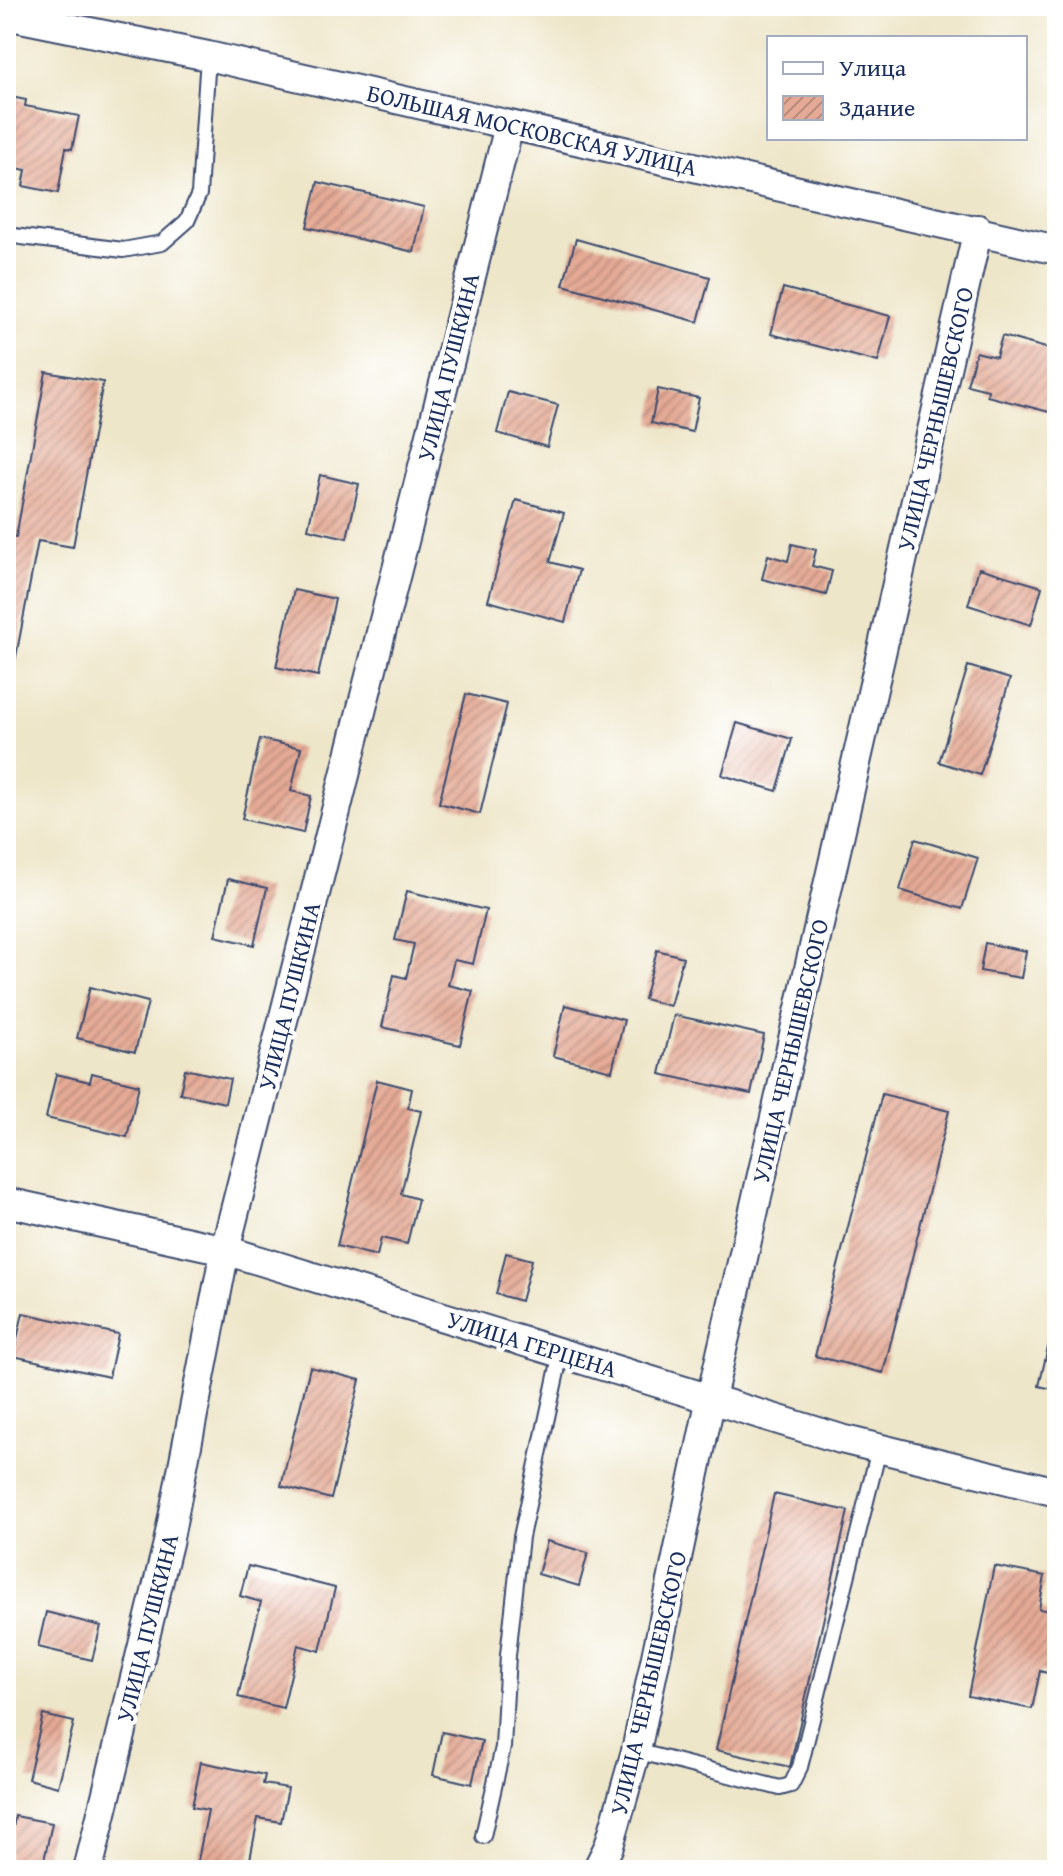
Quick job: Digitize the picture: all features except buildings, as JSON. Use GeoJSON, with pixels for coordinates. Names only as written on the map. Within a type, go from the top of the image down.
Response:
{"type":"FeatureCollection","features":[{"type":"Feature","properties":{"kind":"street","name":"БОЛЬШАЯ МОСКОВСКАЯ УЛИЦА"},"geometry":{"type":"LineString","coordinates":[[6,15],[208,56],[978,229],[1057,250]]}},
{"type":"Feature","properties":{"kind":"street","name":"УЛИЦА ПУШКИНА"},"geometry":{"type":"LineString","coordinates":[[88,1870],[168,1543],[225,1250],[509,126]]}},
{"type":"Feature","properties":{"kind":"street","name":"УЛИЦА ЧЕРНЫШЕВСКОГО"},"geometry":{"type":"LineString","coordinates":[[597,1870],[609,1846],[636,1751],[711,1398],[978,229]]}},
{"type":"Feature","properties":{"kind":"street","name":"УЛИЦА ГЕРЦЕНА"},"geometry":{"type":"LineString","coordinates":[[6,1202],[225,1250],[879,1449],[1053,1487]]}},
{"type":"Feature","properties":{"kind":"lane"},"geometry":{"type":"LineString","coordinates":[[6,235],[123,250],[162,243],[187,221],[199,194],[208,56]]}},
{"type":"Feature","properties":{"kind":"lane"},"geometry":{"type":"LineString","coordinates":[[483,1836],[503,1747],[508,1655],[521,1537],[561,1353]]}},
{"type":"Feature","properties":{"kind":"lane"},"geometry":{"type":"LineString","coordinates":[[636,1751],[780,1788],[791,1785],[800,1767],[879,1449]]}}]}
